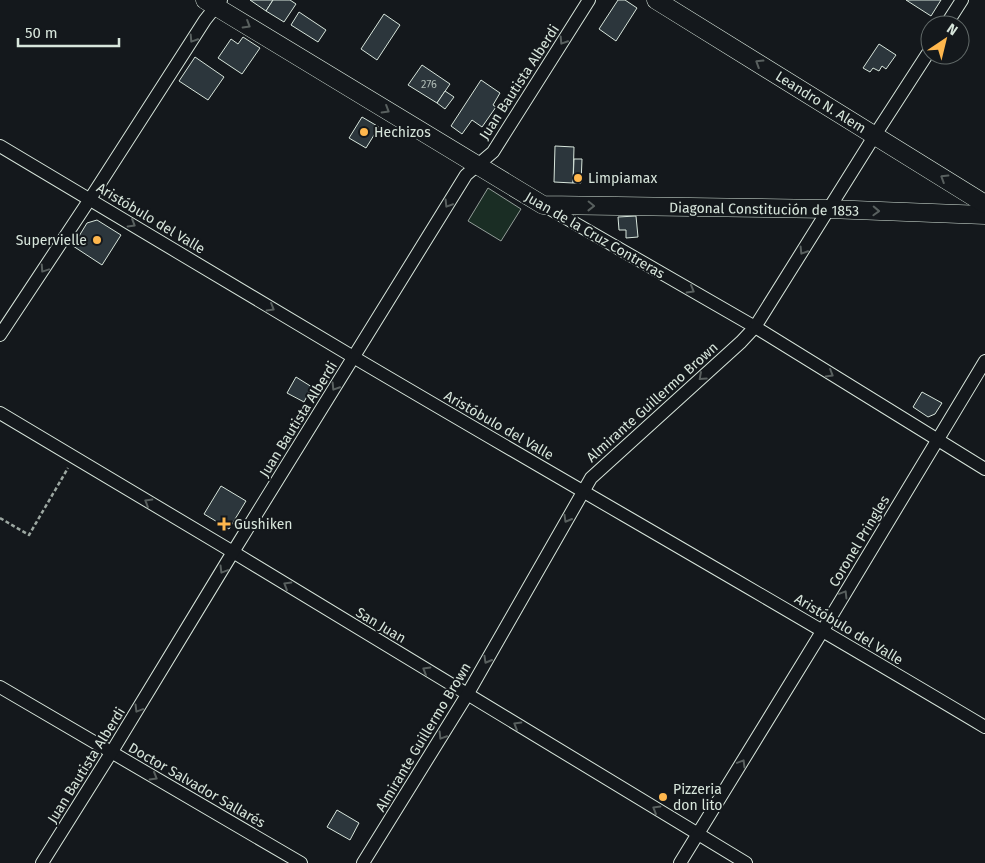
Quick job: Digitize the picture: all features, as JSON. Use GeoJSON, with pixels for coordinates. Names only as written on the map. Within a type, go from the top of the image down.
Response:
{"type":"FeatureCollection","features":[{"type":"Feature","properties":{"kind":"main road","name":"Leandro N. Alem"},"geometry":{"type":"LineString","coordinates":[[656,0],[985,204]]}},
{"type":"Feature","properties":{"kind":"main road","name":"Juan de la Cruz Contreras"},"geometry":{"type":"LineString","coordinates":[[214,2],[543,205]]}},
{"type":"Feature","properties":{"kind":"main road","name":"Diagonal Constitución de 1853"},"geometry":{"type":"LineString","coordinates":[[543,205],[985,215]]}},
{"type":"Feature","properties":{"kind":"street","name":"Juan Bautista Alberdi"},"geometry":{"type":"LineString","coordinates":[[42,863],[466,174],[492,152],[589,0]]}},
{"type":"Feature","properties":{"kind":"street"},"geometry":{"type":"LineString","coordinates":[[952,15],[962,0]]}},
{"type":"Feature","properties":{"kind":"street"},"geometry":{"type":"LineString","coordinates":[[0,335],[90,199],[205,20],[214,2]]}},
{"type":"Feature","properties":{"kind":"street","name":"Almirante Guillermo Brown"},"geometry":{"type":"LineString","coordinates":[[363,863],[468,695],[591,478],[741,342],[755,327],[920,65]]}},
{"type":"Feature","properties":{"kind":"street","name":"Aristóbulo del Valle"},"geometry":{"type":"LineString","coordinates":[[0,146],[354,357],[823,630],[985,727]]}},
{"type":"Feature","properties":{"kind":"street","name":"Juan de la Cruz Contreras"},"geometry":{"type":"LineString","coordinates":[[543,205],[755,327],[985,468]]}},
{"type":"Feature","properties":{"kind":"street","name":"Coronel Pringles"},"geometry":{"type":"LineString","coordinates":[[680,863],[985,361]]}},
{"type":"Feature","properties":{"kind":"street","name":"San Juan"},"geometry":{"type":"LineString","coordinates":[[0,413],[746,863]]}},
{"type":"Feature","properties":{"kind":"street","name":"Doctor Salvador Sallarés"},"geometry":{"type":"LineString","coordinates":[[0,687],[301,863]]}},
{"type":"Feature","properties":{"kind":"path"},"geometry":{"type":"LineString","coordinates":[[0,518],[29,535],[74,458]]}},
{"type":"Feature","properties":{"kind":"green space"},"geometry":{"type":"Polygon","coordinates":[[[488,188],[521,209],[501,241],[468,221],[488,188]]]}},
{"type":"Feature","properties":{"kind":"building"},"geometry":{"type":"Polygon","coordinates":[[[250,0],[273,0],[266,11],[250,0]]]}},
{"type":"Feature","properties":{"kind":"building"},"geometry":{"type":"Polygon","coordinates":[[[273,0],[290,0],[296,4],[284,22],[266,11],[273,0]]]}},
{"type":"Feature","properties":{"kind":"building"},"geometry":{"type":"Polygon","coordinates":[[[618,0],[625,0],[637,8],[616,41],[599,29],[618,0]]]}},
{"type":"Feature","properties":{"kind":"building"},"geometry":{"type":"Polygon","coordinates":[[[906,0],[941,0],[932,15],[906,0]]]}},
{"type":"Feature","properties":{"kind":"building"},"geometry":{"type":"Polygon","coordinates":[[[299,12],[326,30],[318,42],[291,25],[299,12]]]}},
{"type":"Feature","properties":{"kind":"building"},"geometry":{"type":"Polygon","coordinates":[[[384,14],[400,25],[377,60],[361,49],[384,14]]]}},
{"type":"Feature","properties":{"kind":"building"},"geometry":{"type":"Polygon","coordinates":[[[243,37],[260,48],[242,74],[218,58],[231,39],[238,44],[243,37]]]}},
{"type":"Feature","properties":{"kind":"building"},"geometry":{"type":"Polygon","coordinates":[[[879,44],[896,55],[886,69],[882,66],[879,71],[873,68],[870,72],[863,68],[879,44]]]}},
{"type":"Feature","properties":{"kind":"building"},"geometry":{"type":"Polygon","coordinates":[[[195,57],[224,77],[208,100],[179,81],[195,57]]]}},
{"type":"Feature","properties":{"kind":"building"},"geometry":{"type":"Polygon","coordinates":[[[422,65],[450,84],[437,103],[408,85],[422,65]]]}},
{"type":"Feature","properties":{"kind":"building"},"geometry":{"type":"Polygon","coordinates":[[[481,80],[500,93],[493,105],[496,107],[482,127],[472,120],[462,134],[451,126],[481,80]]]}},
{"type":"Feature","properties":{"kind":"building"},"geometry":{"type":"Polygon","coordinates":[[[445,91],[454,97],[445,109],[437,103],[445,91]]]}},
{"type":"Feature","properties":{"kind":"building","name":"Hechizos"},"geometry":{"type":"Polygon","coordinates":[[[362,117],[379,127],[366,148],[349,138],[362,117]]]}},
{"type":"Feature","properties":{"kind":"building"},"geometry":{"type":"Polygon","coordinates":[[[555,146],[574,147],[573,183],[554,182],[555,146]]]}},
{"type":"Feature","properties":{"kind":"building"},"geometry":{"type":"Polygon","coordinates":[[[574,159],[582,159],[581,183],[573,183],[574,159]]]}},
{"type":"Feature","properties":{"kind":"building"},"geometry":{"type":"Polygon","coordinates":[[[636,216],[638,237],[626,238],[626,230],[619,230],[618,217],[636,216]]]}},
{"type":"Feature","properties":{"kind":"building","name":"Supervielle"},"geometry":{"type":"Polygon","coordinates":[[[97,220],[121,235],[102,265],[73,246],[87,223],[97,220]]]}},
{"type":"Feature","properties":{"kind":"building"},"geometry":{"type":"Polygon","coordinates":[[[296,377],[312,387],[304,402],[287,393],[296,377]]]}},
{"type":"Feature","properties":{"kind":"building"},"geometry":{"type":"Polygon","coordinates":[[[922,392],[942,403],[935,414],[928,417],[913,407],[922,392]]]}},
{"type":"Feature","properties":{"kind":"building"},"geometry":{"type":"Polygon","coordinates":[[[221,486],[246,501],[229,529],[204,514],[221,486]]]}},
{"type":"Feature","properties":{"kind":"building"},"geometry":{"type":"Polygon","coordinates":[[[337,810],[359,823],[350,840],[327,827],[337,810]]]}},
{"type":"Feature","properties":{"kind":"place","name":"Hechizos"},"geometry":{"type":"Point","coordinates":[364,132]}},
{"type":"Feature","properties":{"kind":"place","name":"Limpiamax"},"geometry":{"type":"Point","coordinates":[578,178]}},
{"type":"Feature","properties":{"kind":"place","name":"Supervielle"},"geometry":{"type":"Point","coordinates":[97,240]}},
{"type":"Feature","properties":{"kind":"place","name":"Gushiken"},"geometry":{"type":"Point","coordinates":[224,524]}},
{"type":"Feature","properties":{"kind":"place","name":"Pizzeria don lito"},"geometry":{"type":"Point","coordinates":[663,797]}}]}
